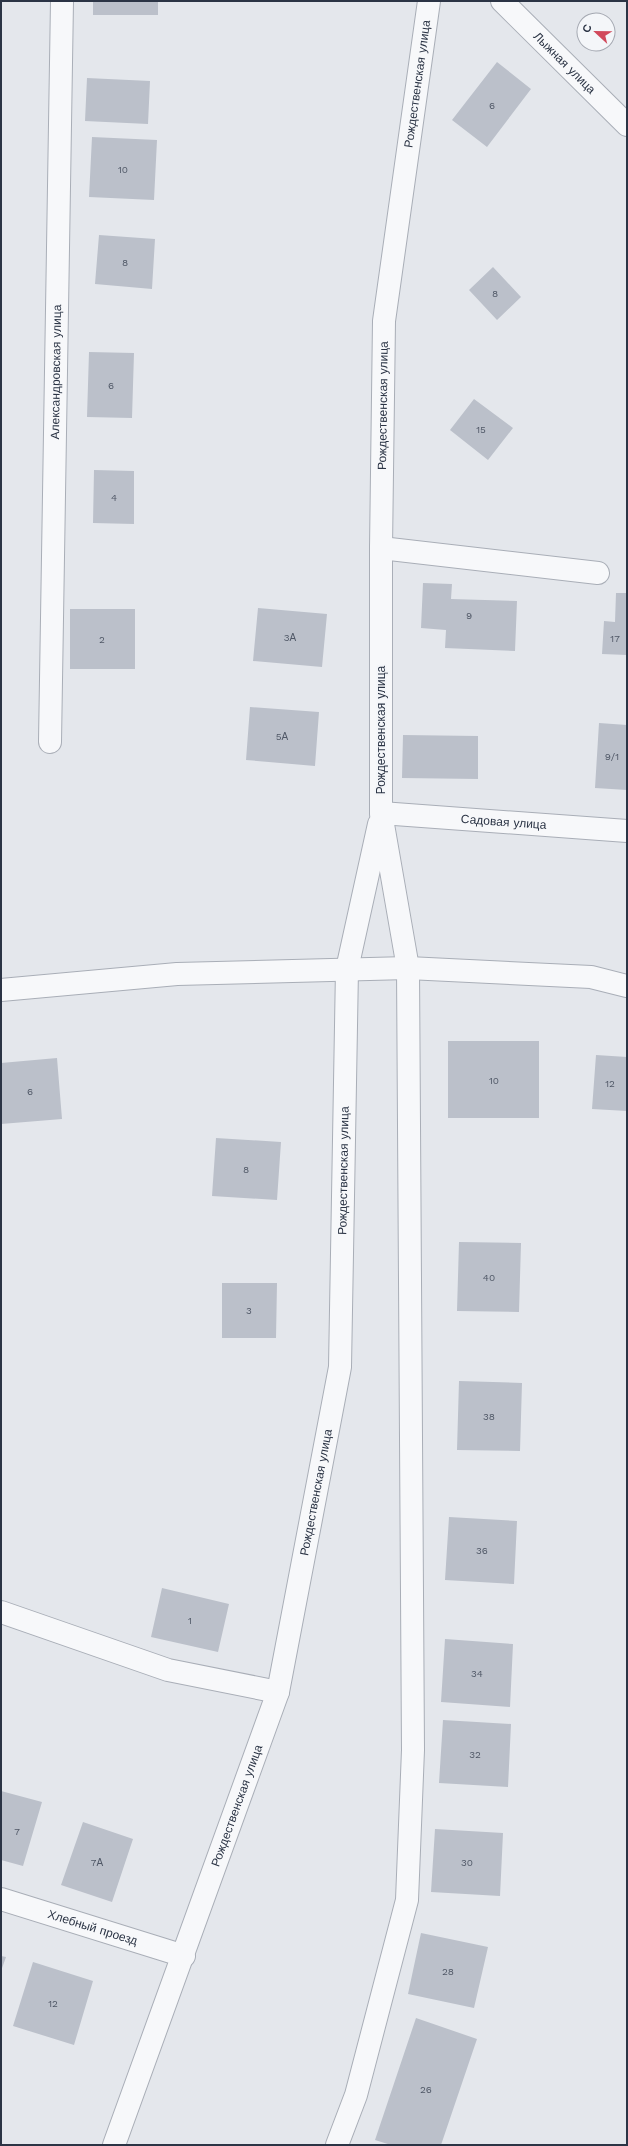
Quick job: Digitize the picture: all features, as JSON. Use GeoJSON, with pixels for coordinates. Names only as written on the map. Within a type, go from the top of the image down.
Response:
{"type":"FeatureCollection","features":[{"type":"Feature","properties":{"kind":"street","name":"Александровская улица"},"geometry":{"type":"LineString","coordinates":[[50,742],[55,533],[56,338],[62,1]]}},
{"type":"Feature","properties":{"kind":"street","name":"Рождественская улица"},"geometry":{"type":"LineString","coordinates":[[337,2145],[356,2095],[407,1900],[413,1750],[408,968],[381,813],[381,548],[384,321],[429,1]]}},
{"type":"Feature","properties":{"kind":"street","name":"Лыжная улица"},"geometry":{"type":"LineString","coordinates":[[502,1],[627,125]]}},
{"type":"Feature","properties":{"kind":"street"},"geometry":{"type":"LineString","coordinates":[[381,548],[598,573]]}},
{"type":"Feature","properties":{"kind":"street","name":"Рождественская улица"},"geometry":{"type":"LineString","coordinates":[[114,2145],[184,1956],[278,1692],[340,1367],[347,969],[381,813]]}},
{"type":"Feature","properties":{"kind":"street","name":"Садовая улица"},"geometry":{"type":"LineString","coordinates":[[381,813],[627,831]]}},
{"type":"Feature","properties":{"kind":"street"},"geometry":{"type":"LineString","coordinates":[[1,990],[177,974],[408,968],[591,977],[627,986]]}},
{"type":"Feature","properties":{"kind":"street"},"geometry":{"type":"LineString","coordinates":[[1,1612],[168,1670],[278,1692]]}},
{"type":"Feature","properties":{"kind":"street","name":"Хлебный проезд"},"geometry":{"type":"LineString","coordinates":[[1,1899],[184,1956]]}},
{"type":"Feature","properties":{"kind":"building"},"geometry":{"type":"Polygon","coordinates":[[[93,1],[158,1],[158,15],[93,15],[93,1]]]}},
{"type":"Feature","properties":{"kind":"building"},"geometry":{"type":"Polygon","coordinates":[[[497,62],[531,89],[487,147],[452,120],[497,62]]]}},
{"type":"Feature","properties":{"kind":"building"},"geometry":{"type":"Polygon","coordinates":[[[87,78],[150,81],[148,124],[85,121],[87,78]]]}},
{"type":"Feature","properties":{"kind":"building"},"geometry":{"type":"Polygon","coordinates":[[[92,137],[157,140],[154,200],[89,197],[92,137]]]}},
{"type":"Feature","properties":{"kind":"building"},"geometry":{"type":"Polygon","coordinates":[[[99,235],[155,239],[152,289],[95,284],[99,235]]]}},
{"type":"Feature","properties":{"kind":"building"},"geometry":{"type":"Polygon","coordinates":[[[493,267],[521,297],[497,320],[469,290],[493,267]]]}},
{"type":"Feature","properties":{"kind":"building"},"geometry":{"type":"Polygon","coordinates":[[[89,352],[134,353],[132,418],[87,417],[89,352]]]}},
{"type":"Feature","properties":{"kind":"building"},"geometry":{"type":"Polygon","coordinates":[[[474,399],[513,428],[488,460],[450,430],[474,399]]]}},
{"type":"Feature","properties":{"kind":"building"},"geometry":{"type":"Polygon","coordinates":[[[94,470],[134,471],[134,524],[93,523],[94,470]]]}},
{"type":"Feature","properties":{"kind":"building"},"geometry":{"type":"Polygon","coordinates":[[[423,583],[452,584],[451,599],[517,601],[515,651],[445,648],[446,630],[421,628],[423,583]]]}},
{"type":"Feature","properties":{"kind":"building"},"geometry":{"type":"Polygon","coordinates":[[[616,593],[627,593],[627,655],[602,654],[604,621],[615,622],[616,593]]]}},
{"type":"Feature","properties":{"kind":"building"},"geometry":{"type":"Polygon","coordinates":[[[258,608],[327,614],[322,667],[253,661],[258,608]]]}},
{"type":"Feature","properties":{"kind":"building"},"geometry":{"type":"Polygon","coordinates":[[[70,609],[135,609],[135,669],[70,669],[70,609]]]}},
{"type":"Feature","properties":{"kind":"building"},"geometry":{"type":"Polygon","coordinates":[[[250,707],[319,712],[315,766],[246,760],[250,707]]]}},
{"type":"Feature","properties":{"kind":"building"},"geometry":{"type":"Polygon","coordinates":[[[599,723],[627,725],[627,790],[595,788],[599,723]]]}},
{"type":"Feature","properties":{"kind":"building"},"geometry":{"type":"Polygon","coordinates":[[[403,735],[478,736],[478,779],[402,778],[403,735]]]}},
{"type":"Feature","properties":{"kind":"building"},"geometry":{"type":"Polygon","coordinates":[[[448,1041],[539,1041],[539,1118],[448,1118],[448,1041]]]}},
{"type":"Feature","properties":{"kind":"building"},"geometry":{"type":"Polygon","coordinates":[[[596,1055],[627,1057],[627,1111],[592,1109],[596,1055]]]}},
{"type":"Feature","properties":{"kind":"building"},"geometry":{"type":"Polygon","coordinates":[[[57,1058],[62,1119],[1,1124],[1,1063],[57,1058]]]}},
{"type":"Feature","properties":{"kind":"building"},"geometry":{"type":"Polygon","coordinates":[[[216,1138],[281,1142],[277,1200],[212,1196],[216,1138]]]}},
{"type":"Feature","properties":{"kind":"building"},"geometry":{"type":"Polygon","coordinates":[[[459,1242],[521,1243],[519,1312],[457,1311],[459,1242]]]}},
{"type":"Feature","properties":{"kind":"building"},"geometry":{"type":"Polygon","coordinates":[[[222,1283],[277,1283],[276,1338],[222,1338],[222,1283]]]}},
{"type":"Feature","properties":{"kind":"building"},"geometry":{"type":"Polygon","coordinates":[[[459,1381],[522,1383],[520,1451],[457,1450],[459,1381]]]}},
{"type":"Feature","properties":{"kind":"building"},"geometry":{"type":"Polygon","coordinates":[[[449,1517],[517,1521],[514,1584],[445,1580],[449,1517]]]}},
{"type":"Feature","properties":{"kind":"building"},"geometry":{"type":"Polygon","coordinates":[[[162,1588],[229,1604],[218,1652],[151,1637],[162,1588]]]}},
{"type":"Feature","properties":{"kind":"building"},"geometry":{"type":"Polygon","coordinates":[[[445,1639],[513,1644],[510,1707],[441,1702],[445,1639]]]}},
{"type":"Feature","properties":{"kind":"building"},"geometry":{"type":"Polygon","coordinates":[[[443,1720],[511,1724],[508,1787],[439,1783],[443,1720]]]}},
{"type":"Feature","properties":{"kind":"building"},"geometry":{"type":"Polygon","coordinates":[[[1,1791],[42,1802],[23,1866],[1,1860],[1,1791]]]}},
{"type":"Feature","properties":{"kind":"building"},"geometry":{"type":"Polygon","coordinates":[[[83,1822],[133,1839],[112,1902],[61,1885],[83,1822]]]}},
{"type":"Feature","properties":{"kind":"building"},"geometry":{"type":"Polygon","coordinates":[[[435,1829],[503,1833],[500,1896],[431,1892],[435,1829]]]}},
{"type":"Feature","properties":{"kind":"building"},"geometry":{"type":"Polygon","coordinates":[[[421,1933],[488,1947],[474,2008],[408,1994],[421,1933]]]}},
{"type":"Feature","properties":{"kind":"building"},"geometry":{"type":"Polygon","coordinates":[[[1,1956],[6,1957],[1,1971],[1,1956]]]}},
{"type":"Feature","properties":{"kind":"building"},"geometry":{"type":"Polygon","coordinates":[[[33,1962],[93,1981],[74,2045],[13,2026],[33,1962]]]}},
{"type":"Feature","properties":{"kind":"building"},"geometry":{"type":"Polygon","coordinates":[[[416,2018],[477,2039],[441,2145],[391,2145],[375,2140],[416,2018]]]}}]}
